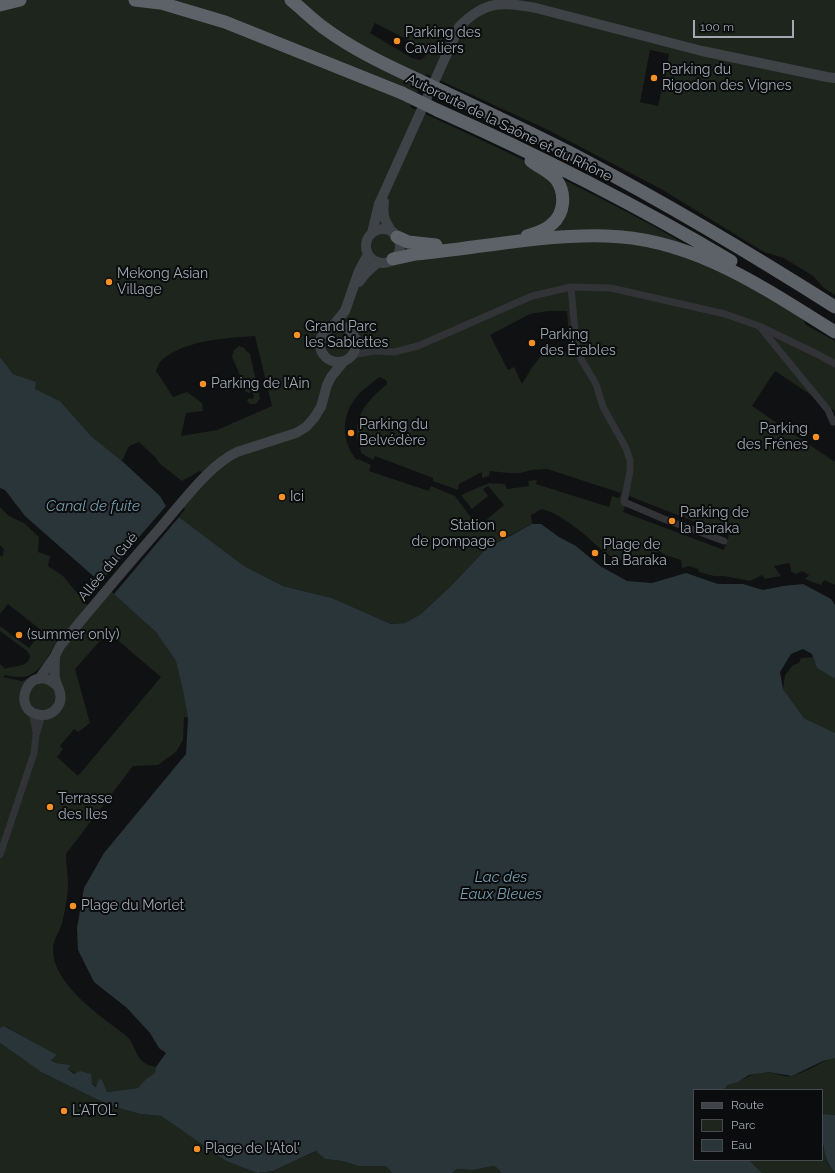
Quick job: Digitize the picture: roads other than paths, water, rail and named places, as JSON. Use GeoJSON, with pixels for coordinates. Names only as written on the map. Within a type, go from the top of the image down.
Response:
{"type":"FeatureCollection","features":[{"type":"Feature","properties":{"kind":"highway"},"geometry":{"type":"LineString","coordinates":[[0,5],[20,0]]}},
{"type":"Feature","properties":{"kind":"highway"},"geometry":{"type":"LineString","coordinates":[[135,0],[171,5]]}},
{"type":"Feature","properties":{"kind":"highway","name":"Autoroute de la Saône et du Rhône"},"geometry":{"type":"LineString","coordinates":[[152,0],[225,22],[402,93],[498,137],[571,173],[667,224],[835,324]]}},
{"type":"Feature","properties":{"kind":"highway","name":"Autoroute de la Saône et du Rhône"},"geometry":{"type":"LineString","coordinates":[[291,0],[323,28],[347,44],[583,160],[672,209],[835,307]]}},
{"type":"Feature","properties":{"kind":"highway"},"geometry":{"type":"LineString","coordinates":[[300,0],[321,19],[368,55]]}},
{"type":"Feature","properties":{"kind":"highway"},"geometry":{"type":"LineString","coordinates":[[394,234],[408,242],[425,245],[448,246],[527,236],[538,233],[552,224],[560,213],[563,203],[561,189],[557,181],[550,174],[508,149],[498,137]]}},
{"type":"Feature","properties":{"kind":"highway"},"geometry":{"type":"LineString","coordinates":[[393,259],[416,254],[561,237],[607,236],[644,240],[680,249],[718,263],[746,278],[835,332]]}},
{"type":"Feature","properties":{"kind":"street"},"geometry":{"type":"LineString","coordinates":[[372,233],[378,204],[459,27],[474,12],[484,7],[495,4],[512,4],[536,8],[702,51],[835,78]]}},
{"type":"Feature","properties":{"kind":"street"},"geometry":{"type":"LineString","coordinates":[[385,190],[383,214],[386,223],[394,234],[399,241],[399,249],[393,259],[384,263],[378,262],[368,254],[366,244],[368,237],[372,233],[382,229],[394,234]]}},
{"type":"Feature","properties":{"kind":"street"},"geometry":{"type":"LineString","coordinates":[[368,254],[359,270],[345,311],[332,327],[325,332],[320,343],[322,352],[326,358],[334,362],[375,350],[394,352],[418,346],[532,296],[571,287],[611,288],[725,314],[759,326],[835,364]]}},
{"type":"Feature","properties":{"kind":"street"},"geometry":{"type":"LineString","coordinates":[[348,358],[356,346],[347,315],[360,281],[378,262]]}},
{"type":"Feature","properties":{"kind":"street"},"geometry":{"type":"LineString","coordinates":[[571,287],[576,343],[581,359],[596,384],[603,407],[626,448],[630,460],[630,472],[624,502],[664,519],[724,541]]}},
{"type":"Feature","properties":{"kind":"street"},"geometry":{"type":"LineString","coordinates":[[759,326],[828,410],[833,422]]}},
{"type":"Feature","properties":{"kind":"street"},"geometry":{"type":"LineString","coordinates":[[332,327],[342,327],[375,350]]}},
{"type":"Feature","properties":{"kind":"street","name":"Allée du Gué"},"geometry":{"type":"LineString","coordinates":[[326,358],[327,385]]}},
{"type":"Feature","properties":{"kind":"street","name":"Allée du Gué"},"geometry":{"type":"LineString","coordinates":[[39,679],[60,646],[190,493],[216,465],[228,456],[296,433],[306,427],[321,407],[327,385],[331,377],[348,358]]}},
{"type":"Feature","properties":{"kind":"street"},"geometry":{"type":"LineString","coordinates":[[55,656],[56,685],[60,693],[58,706],[51,713],[37,714],[27,706],[24,694],[29,684],[39,679],[48,680],[56,685]]}},
{"type":"Feature","properties":{"kind":"street"},"geometry":{"type":"LineString","coordinates":[[0,855],[34,752],[37,714]]}},
{"type":"Feature","properties":{"kind":"water","name":"Canal de fuite"},"geometry":{"type":"Polygon","coordinates":[[[0,357],[13,374],[36,382],[35,389],[60,401],[91,436],[122,461],[160,496],[166,506],[100,582],[25,516],[5,490],[0,488],[0,357]]]}},
{"type":"Feature","properties":{"kind":"water","name":"Lac des Eaux Bleues"},"geometry":{"type":"Polygon","coordinates":[[[179,517],[244,566],[283,586],[332,598],[391,624],[405,623],[421,614],[452,585],[486,549],[532,524],[541,524],[559,537],[576,546],[600,566],[627,581],[652,583],[686,573],[718,584],[743,584],[763,590],[803,584],[831,599],[835,605],[835,679],[817,668],[812,654],[803,649],[791,654],[780,672],[783,689],[804,718],[835,733],[835,1058],[823,1061],[792,1076],[768,1072],[749,1075],[738,1082],[728,1085],[724,1089],[693,1089],[693,1161],[750,1161],[762,1173],[502,1173],[493,1166],[473,1170],[457,1169],[452,1173],[392,1173],[386,1166],[359,1166],[342,1161],[325,1159],[316,1151],[273,1171],[257,1173],[226,1161],[161,1116],[140,1114],[115,1107],[94,1098],[41,1072],[0,1043],[0,1028],[4,1026],[57,1055],[51,1060],[56,1063],[71,1065],[68,1069],[74,1074],[80,1071],[91,1074],[92,1084],[96,1087],[99,1079],[102,1080],[107,1092],[138,1088],[146,1079],[155,1073],[156,1067],[166,1053],[159,1048],[150,1033],[127,1008],[94,982],[78,950],[77,928],[84,888],[104,853],[186,754],[188,718],[176,661],[156,632],[114,594],[179,517]]]}},
{"type":"Feature","properties":{"kind":"water"},"geometry":{"type":"Polygon","coordinates":[[[823,1114],[835,1115],[835,1173],[830,1167],[823,1145],[823,1114]]]}},
{"type":"Feature","properties":{"kind":"place","name":"Parking des Cavaliers"},"geometry":{"type":"Point","coordinates":[397,41]}},
{"type":"Feature","properties":{"kind":"place","name":"Parking du Rigodon des Vignes"},"geometry":{"type":"Point","coordinates":[654,78]}},
{"type":"Feature","properties":{"kind":"place","name":"Mekong Asian Village"},"geometry":{"type":"Point","coordinates":[109,282]}},
{"type":"Feature","properties":{"kind":"place","name":"Grand Parc les Sablettes"},"geometry":{"type":"Point","coordinates":[297,335]}},
{"type":"Feature","properties":{"kind":"place","name":"Parking des Érables"},"geometry":{"type":"Point","coordinates":[532,343]}},
{"type":"Feature","properties":{"kind":"place","name":"Parking de l'Ain"},"geometry":{"type":"Point","coordinates":[203,384]}},
{"type":"Feature","properties":{"kind":"place","name":"Parking du Belvédère"},"geometry":{"type":"Point","coordinates":[351,433]}},
{"type":"Feature","properties":{"kind":"place","name":"Parking des Frênes"},"geometry":{"type":"Point","coordinates":[816,437]}},
{"type":"Feature","properties":{"kind":"place","name":"Ici"},"geometry":{"type":"Point","coordinates":[282,497]}},
{"type":"Feature","properties":{"kind":"place","name":"Parking de la Baraka"},"geometry":{"type":"Point","coordinates":[672,521]}},
{"type":"Feature","properties":{"kind":"place","name":"Station de pompage"},"geometry":{"type":"Point","coordinates":[503,534]}},
{"type":"Feature","properties":{"kind":"place","name":"Plage de La Baraka"},"geometry":{"type":"Point","coordinates":[595,553]}},
{"type":"Feature","properties":{"kind":"place","name":"(summer only)"},"geometry":{"type":"Point","coordinates":[19,635]}},
{"type":"Feature","properties":{"kind":"place","name":"Terrasse des Iles"},"geometry":{"type":"Point","coordinates":[50,807]}},
{"type":"Feature","properties":{"kind":"place","name":"Plage du Morlet"},"geometry":{"type":"Point","coordinates":[73,906]}},
{"type":"Feature","properties":{"kind":"place","name":"L'ATOL'"},"geometry":{"type":"Point","coordinates":[64,1111]}},
{"type":"Feature","properties":{"kind":"place","name":"Plage de l'Atol'"},"geometry":{"type":"Point","coordinates":[197,1149]}}]}
